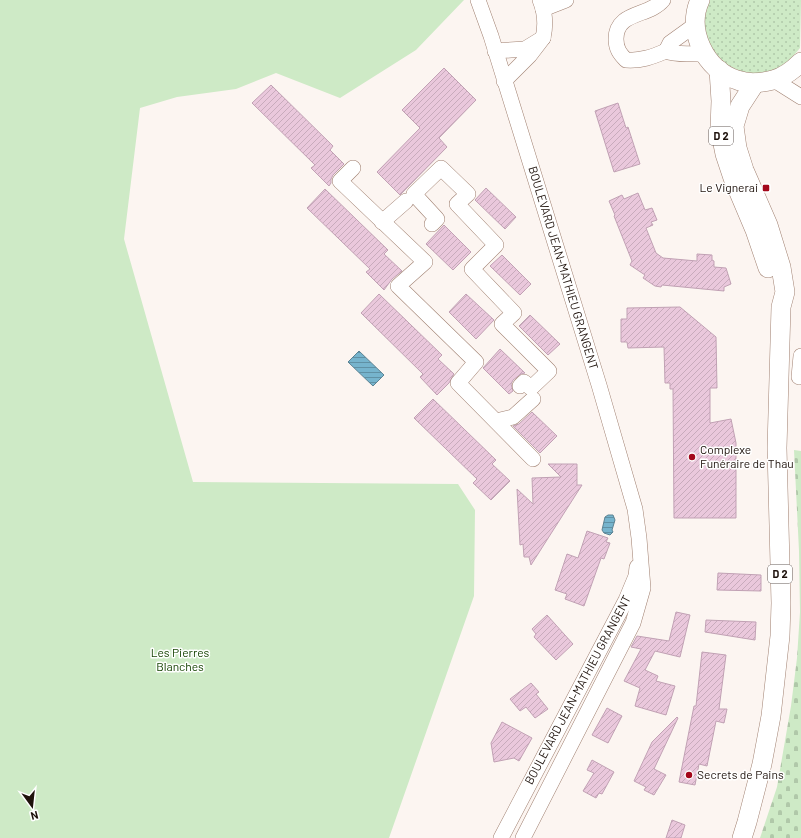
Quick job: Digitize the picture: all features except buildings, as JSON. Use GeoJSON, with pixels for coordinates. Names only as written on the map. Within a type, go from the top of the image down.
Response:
{"type":"FeatureCollection","features":[{"type":"Feature","properties":{"kind":"main road"},"geometry":{"type":"LineString","coordinates":[[700,0],[695,24],[698,40],[705,55],[719,70],[736,80],[755,83],[774,80],[791,72],[801,62]]}},
{"type":"Feature","properties":{"kind":"main road","name":"D 2"},"geometry":{"type":"LineString","coordinates":[[719,70],[721,101],[720,129],[725,154],[733,178],[755,230],[769,272],[773,295],[781,307]]}},
{"type":"Feature","properties":{"kind":"main road","name":"D 2"},"geometry":{"type":"LineString","coordinates":[[742,838],[762,764],[770,723],[780,636],[781,603],[777,448],[781,307],[785,292],[781,267],[768,225],[744,170],[737,148],[734,126],[740,106],[755,83]]}},
{"type":"Feature","properties":{"kind":"street","name":"BOULEVARD JEAN-MATHIEU GRANGENT"},"geometry":{"type":"LineString","coordinates":[[478,0],[599,385],[635,509],[643,588],[634,624],[523,838]]}},
{"type":"Feature","properties":{"kind":"street"},"geometry":{"type":"LineString","coordinates":[[504,81],[530,55],[543,38],[544,27],[542,5],[566,0]]}},
{"type":"Feature","properties":{"kind":"street"},"geometry":{"type":"LineString","coordinates":[[663,0],[652,9],[626,18],[617,29],[616,43],[618,52],[626,60],[636,61],[647,59],[666,51],[670,43],[695,24]]}},
{"type":"Feature","properties":{"kind":"street"},"geometry":{"type":"LineString","coordinates":[[495,51],[525,48],[543,38]]}},
{"type":"Feature","properties":{"kind":"street"},"geometry":{"type":"LineString","coordinates":[[666,51],[674,54],[694,53],[705,55]]}},
{"type":"Feature","properties":{"kind":"street"},"geometry":{"type":"LineString","coordinates":[[774,80],[801,97]]}},
{"type":"Feature","properties":{"kind":"street"},"geometry":{"type":"LineString","coordinates":[[353,168],[340,181],[424,262],[398,286],[476,362],[458,383],[534,459]]}},
{"type":"Feature","properties":{"kind":"street"},"geometry":{"type":"LineString","coordinates":[[432,224],[437,219],[414,194],[441,168],[468,194],[457,204],[496,245],[472,269],[514,313],[502,324],[549,371],[531,388],[524,382],[520,386]]}},
{"type":"Feature","properties":{"kind":"street"},"geometry":{"type":"LineString","coordinates":[[382,222],[406,201]]}},
{"type":"Feature","properties":{"kind":"street"},"geometry":{"type":"LineString","coordinates":[[800,377],[801,356]]}},
{"type":"Feature","properties":{"kind":"street"},"geometry":{"type":"LineString","coordinates":[[496,421],[513,417],[533,399]]}},
{"type":"Feature","properties":{"kind":"street","name":"BOULEVARD JEAN-MATHIEU GRANGENT"},"geometry":{"type":"LineString","coordinates":[[501,838],[626,600],[636,576],[639,538]]}},
{"type":"Feature","properties":{"kind":"green space","name":"Les Pierres Blanches"},"geometry":{"type":"Polygon","coordinates":[[[0,0],[464,0],[416,50],[340,98],[276,73],[236,89],[177,97],[140,108],[124,239],[193,482],[458,484],[475,510],[474,596],[389,838],[0,838],[0,0]]]}},
{"type":"Feature","properties":{"kind":"green space"},"geometry":{"type":"Polygon","coordinates":[[[710,0],[801,0],[800,48],[789,61],[775,70],[758,74],[741,72],[726,64],[714,52],[706,37],[704,20],[710,0]]]}},
{"type":"Feature","properties":{"kind":"green space"},"geometry":{"type":"Polygon","coordinates":[[[794,450],[801,451],[801,838],[760,838],[777,787],[791,706],[797,658],[800,612],[799,551],[794,450]]]}},
{"type":"Feature","properties":{"kind":"water"},"geometry":{"type":"Polygon","coordinates":[[[359,351],[384,375],[373,386],[348,362],[359,351]]]}},
{"type":"Feature","properties":{"kind":"water"},"geometry":{"type":"Polygon","coordinates":[[[608,515],[613,515],[615,520],[612,530],[613,532],[610,535],[604,533],[602,530],[605,517],[608,515]]]}},
{"type":"Feature","properties":{"kind":"place","name":"Le Vignerai"},"geometry":{"type":"Point","coordinates":[766,188]}},
{"type":"Feature","properties":{"kind":"place","name":"Complexe Funéraire de Thau"},"geometry":{"type":"Point","coordinates":[692,457]}},
{"type":"Feature","properties":{"kind":"place","name":"Secrets de Pains"},"geometry":{"type":"Point","coordinates":[689,775]}}]}
